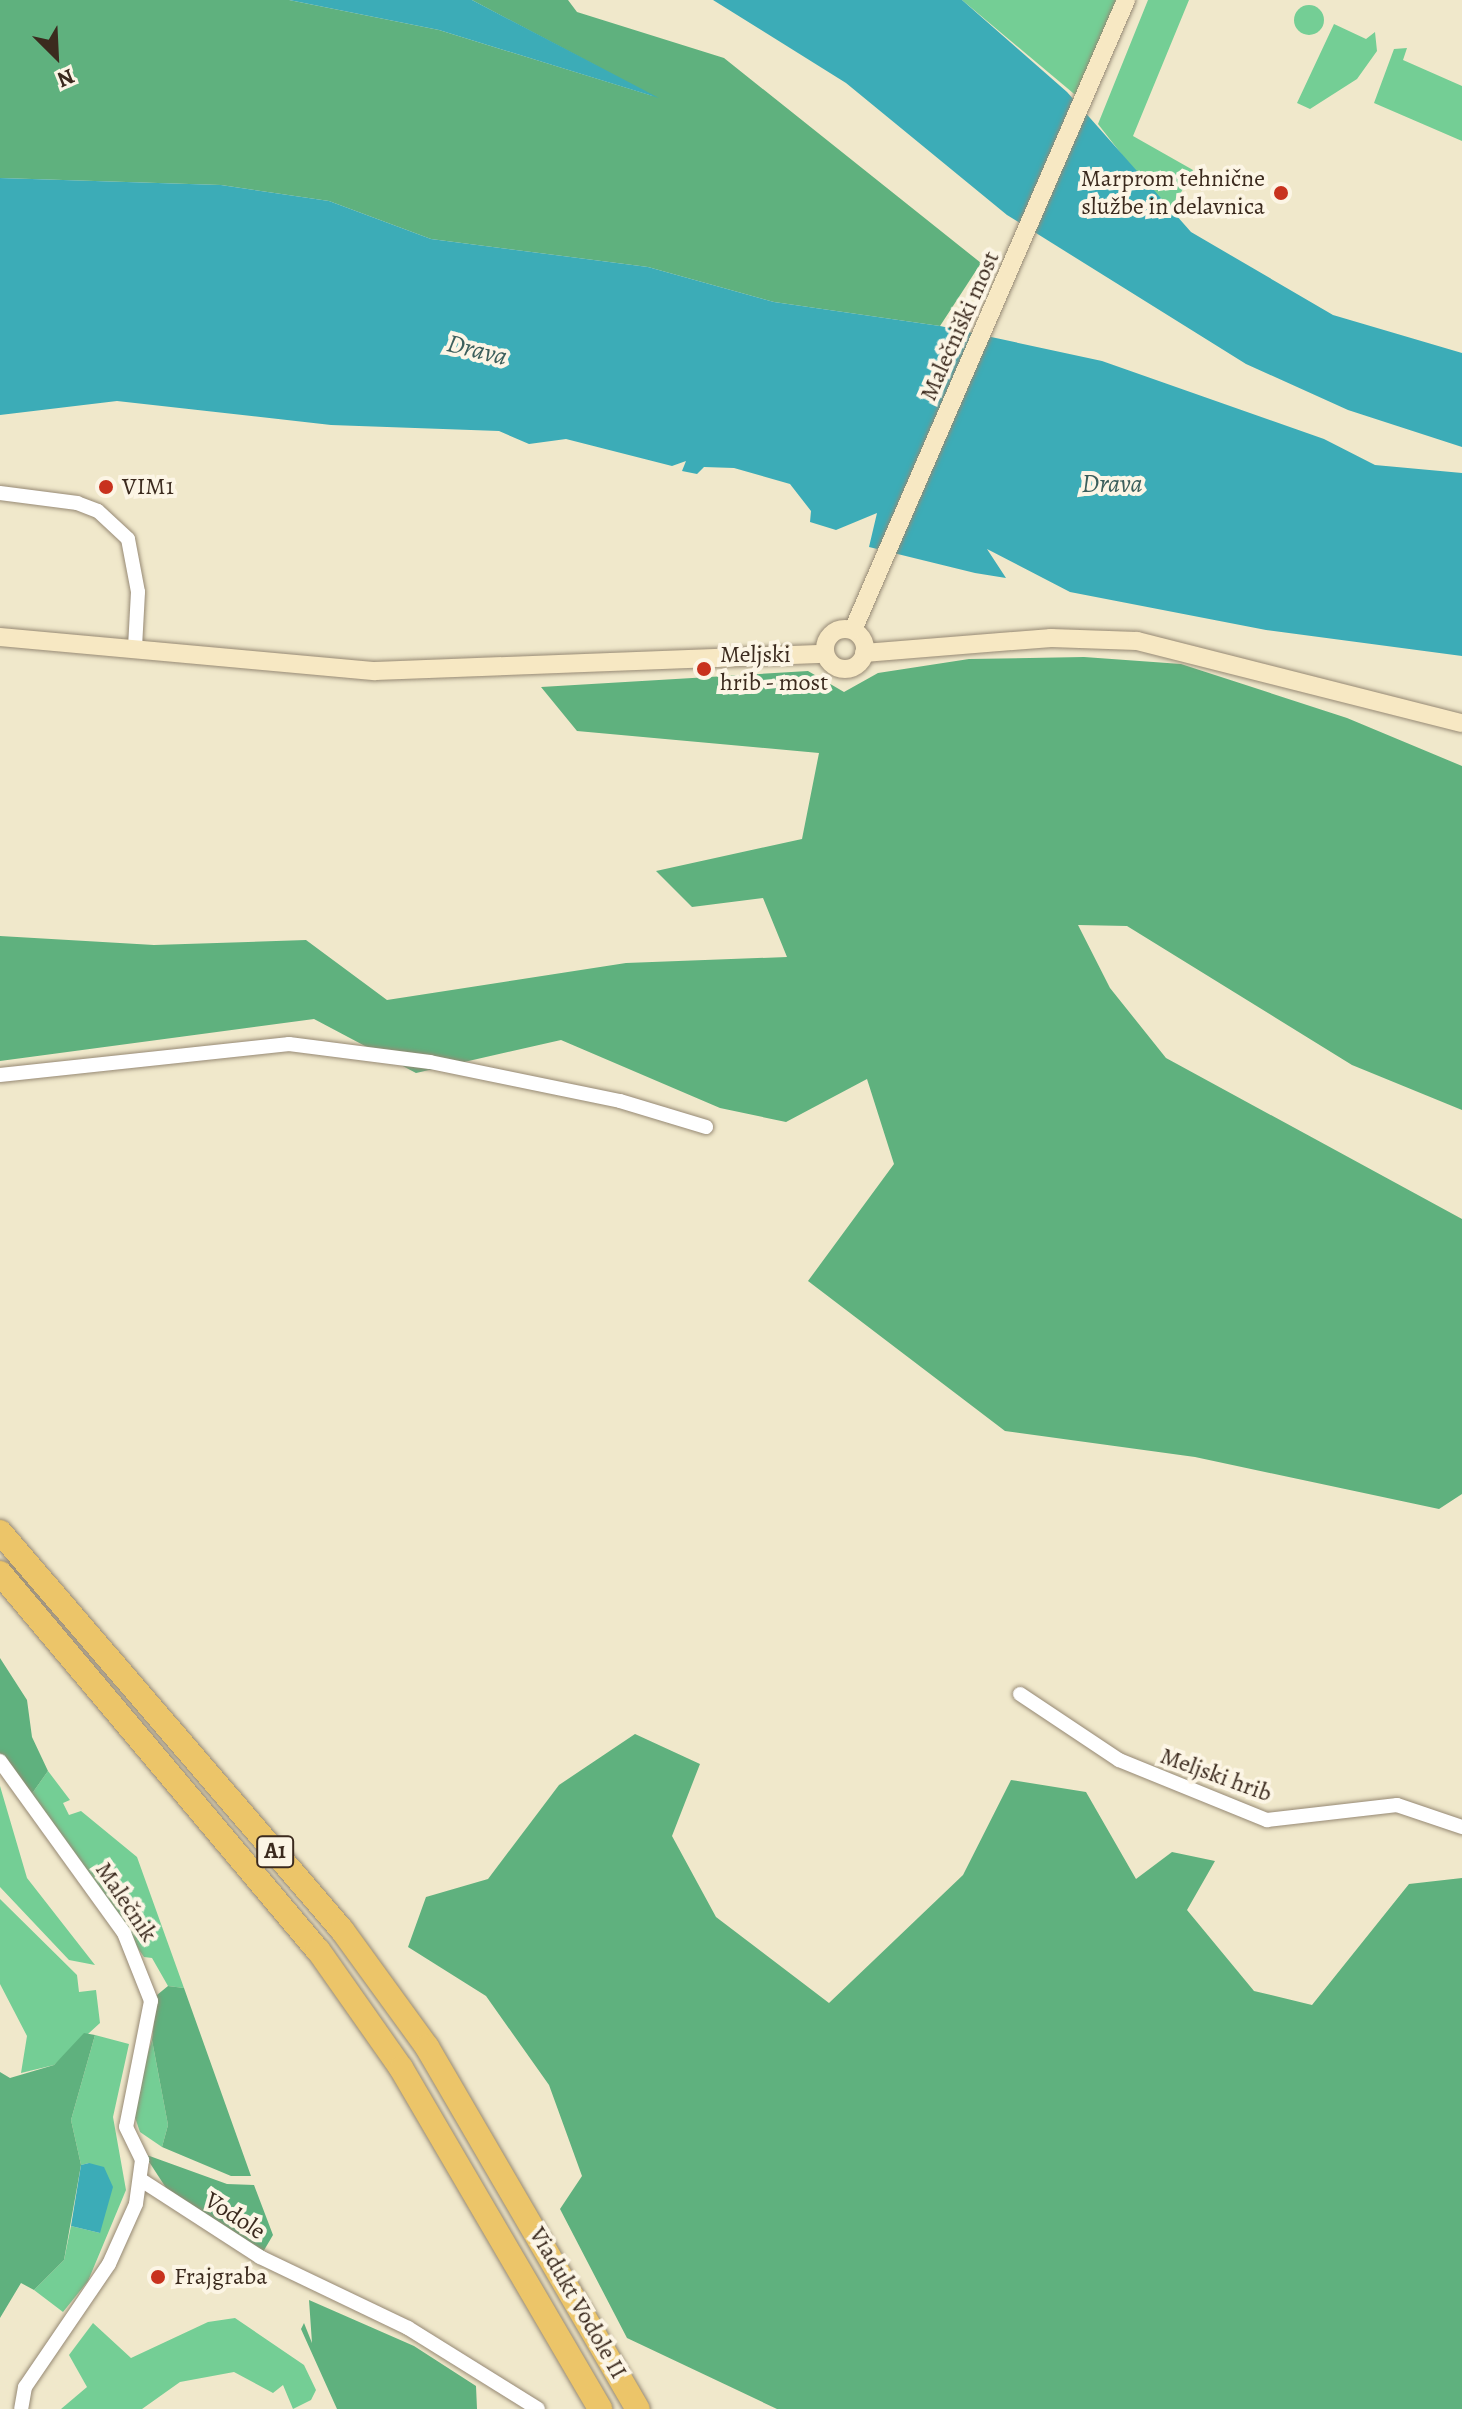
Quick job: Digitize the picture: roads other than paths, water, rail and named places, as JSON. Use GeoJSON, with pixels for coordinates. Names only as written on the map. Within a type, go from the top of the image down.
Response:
{"type":"FeatureCollection","features":[{"type":"Feature","properties":{"kind":"highway","name":"Viadukt Vodole II"},"geometry":{"type":"LineString","coordinates":[[0,1532],[342,1930],[427,2047],[638,2409]]}},
{"type":"Feature","properties":{"kind":"highway","name":"Viadukt Vodole II"},"geometry":{"type":"LineString","coordinates":[[0,1573],[318,1950],[401,2068],[600,2409]]}},
{"type":"Feature","properties":{"kind":"street","name":"Malečniški most"},"geometry":{"type":"LineString","coordinates":[[853,630],[1103,62],[1126,0]]}},
{"type":"Feature","properties":{"kind":"street"},"geometry":{"type":"LineString","coordinates":[[0,493],[77,503],[98,511],[128,539],[138,592],[135,648]]}},
{"type":"Feature","properties":{"kind":"street"},"geometry":{"type":"LineString","coordinates":[[825,654],[832,633],[853,630],[864,653]]}},
{"type":"Feature","properties":{"kind":"street"},"geometry":{"type":"LineString","coordinates":[[0,637],[287,665],[459,672],[825,654],[844,670],[864,653],[1051,638],[1137,641],[1462,723]]}},
{"type":"Feature","properties":{"kind":"street"},"geometry":{"type":"LineString","coordinates":[[0,1075],[289,1044],[430,1062],[620,1101],[706,1127]]}},
{"type":"Feature","properties":{"kind":"street","name":"Meljski hrib"},"geometry":{"type":"LineString","coordinates":[[1020,1694],[1119,1760],[1267,1820],[1397,1805],[1462,1827]]}},
{"type":"Feature","properties":{"kind":"street","name":"Malečnik"},"geometry":{"type":"LineString","coordinates":[[0,1761],[146,1975],[148,2030],[126,2127],[142,2160],[141,2180]]}},
{"type":"Feature","properties":{"kind":"street"},"geometry":{"type":"LineString","coordinates":[[21,2409],[25,2387],[60,2328],[125,2238],[141,2180]]}},
{"type":"Feature","properties":{"kind":"street","name":"Vodole"},"geometry":{"type":"LineString","coordinates":[[141,2180],[260,2257],[408,2328],[538,2409]]}},
{"type":"Feature","properties":{"kind":"water"},"geometry":{"type":"Polygon","coordinates":[[[289,0],[472,0],[659,98],[439,30],[289,0]]]}},
{"type":"Feature","properties":{"kind":"water"},"geometry":{"type":"Polygon","coordinates":[[[713,0],[962,0],[1067,92],[1191,232],[1333,315],[1462,353],[1462,447],[1348,410],[1246,364],[1007,215],[846,83],[713,0]]]}},
{"type":"Feature","properties":{"kind":"water","name":"Drava"},"geometry":{"type":"Polygon","coordinates":[[[0,178],[221,185],[329,201],[431,239],[648,267],[774,302],[940,326],[1102,361],[1324,439],[1375,465],[1462,473],[1462,656],[1266,630],[1070,592],[987,549],[1006,578],[975,573],[869,547],[877,513],[836,530],[810,522],[811,511],[790,484],[734,468],[704,467],[697,474],[682,471],[686,461],[672,466],[566,439],[529,444],[499,431],[331,425],[117,401],[0,415],[0,178]]]}},
{"type":"Feature","properties":{"kind":"water"},"geometry":{"type":"Polygon","coordinates":[[[89,2163],[104,2167],[113,2187],[100,2233],[71,2226],[81,2165],[89,2163]]]}},
{"type":"Feature","properties":{"kind":"place","name":"Marprom tehnične službe in delavnica"},"geometry":{"type":"Point","coordinates":[1281,193]}},
{"type":"Feature","properties":{"kind":"place","name":"VIM1"},"geometry":{"type":"Point","coordinates":[106,487]}},
{"type":"Feature","properties":{"kind":"place","name":"Meljski hrib - most"},"geometry":{"type":"Point","coordinates":[704,669]}},
{"type":"Feature","properties":{"kind":"place","name":"Frajgraba"},"geometry":{"type":"Point","coordinates":[158,2277]}}]}
